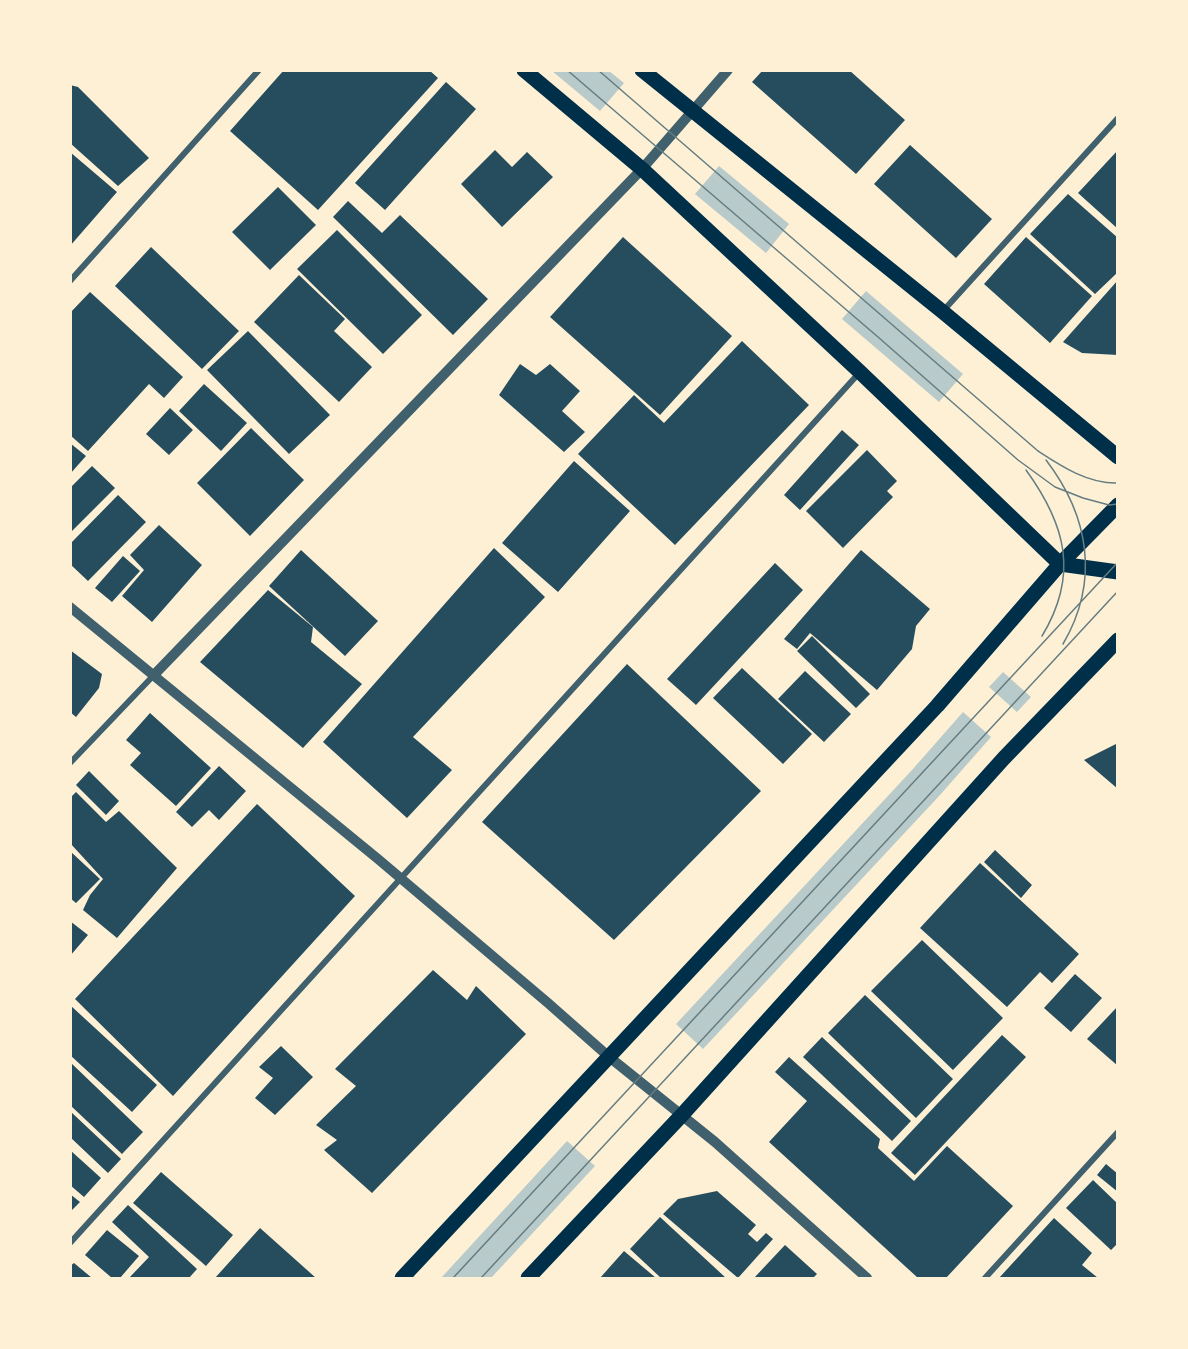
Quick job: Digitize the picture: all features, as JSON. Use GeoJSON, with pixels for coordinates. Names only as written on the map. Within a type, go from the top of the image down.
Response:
{"type":"FeatureCollection","features":[{"type":"Feature","properties":{"kind":"main road"},"geometry":{"type":"LineString","coordinates":[[524,70],[642,169],[860,372],[1060,564],[1118,572]]}},
{"type":"Feature","properties":{"kind":"main road"},"geometry":{"type":"LineString","coordinates":[[642,70],[943,312],[1118,457]]}},
{"type":"Feature","properties":{"kind":"main road"},"geometry":{"type":"LineString","coordinates":[[402,1278],[937,706],[1060,564],[1118,505]]}},
{"type":"Feature","properties":{"kind":"main road"},"geometry":{"type":"LineString","coordinates":[[528,1278],[681,1116],[1004,758],[1118,640]]}},
{"type":"Feature","properties":{"kind":"street"},"geometry":{"type":"LineString","coordinates":[[70,281],[259,70]]}},
{"type":"Feature","properties":{"kind":"street"},"geometry":{"type":"LineString","coordinates":[[70,763],[642,169],[728,70]]}},
{"type":"Feature","properties":{"kind":"street"},"geometry":{"type":"LineString","coordinates":[[943,312],[1118,118]]}},
{"type":"Feature","properties":{"kind":"street"},"geometry":{"type":"LineString","coordinates":[[70,1243],[860,372]]}},
{"type":"Feature","properties":{"kind":"street"},"geometry":{"type":"LineString","coordinates":[[70,607],[400,878],[608,1056],[715,1142],[867,1278]]}},
{"type":"Feature","properties":{"kind":"street"},"geometry":{"type":"LineString","coordinates":[[985,1278],[1118,1132]]}},
{"type":"Feature","properties":{"kind":"shaded area"},"geometry":{"type":"Polygon","coordinates":[[[552,71],[609,71],[624,83],[600,111],[552,71]]]}},
{"type":"Feature","properties":{"kind":"shaded area"},"geometry":{"type":"Polygon","coordinates":[[[719,166],[789,224],[766,253],[695,194],[719,166]]]}},
{"type":"Feature","properties":{"kind":"shaded area"},"geometry":{"type":"Polygon","coordinates":[[[866,291],[963,374],[939,402],[842,319],[866,291]]]}},
{"type":"Feature","properties":{"kind":"shaded area"},"geometry":{"type":"Polygon","coordinates":[[[1003,672],[1031,697],[1017,712],[989,687],[1003,672]]]}},
{"type":"Feature","properties":{"kind":"shaded area"},"geometry":{"type":"Polygon","coordinates":[[[963,712],[991,737],[940,795],[703,1049],[676,1024],[963,712]]]}},
{"type":"Feature","properties":{"kind":"shaded area"},"geometry":{"type":"Polygon","coordinates":[[[567,1141],[595,1166],[491,1278],[441,1278],[567,1141]]]}},
{"type":"Feature","properties":{"kind":"building"},"geometry":{"type":"Polygon","coordinates":[[[284,70],[429,70],[438,78],[318,210],[230,131],[284,70]]]}},
{"type":"Feature","properties":{"kind":"building"},"geometry":{"type":"Polygon","coordinates":[[[763,70],[849,70],[905,120],[856,174],[752,82],[763,70]]]}},
{"type":"Feature","properties":{"kind":"building"},"geometry":{"type":"Polygon","coordinates":[[[446,82],[476,109],[385,210],[355,183],[446,82]]]}},
{"type":"Feature","properties":{"kind":"building"},"geometry":{"type":"Polygon","coordinates":[[[70,85],[78,87],[149,158],[118,186],[70,143],[70,85]]]}},
{"type":"Feature","properties":{"kind":"building"},"geometry":{"type":"Polygon","coordinates":[[[910,145],[992,219],[956,258],[874,184],[910,145]]]}},
{"type":"Feature","properties":{"kind":"building"},"geometry":{"type":"Polygon","coordinates":[[[495,150],[512,167],[527,152],[553,177],[502,227],[461,184],[495,150]]]}},
{"type":"Feature","properties":{"kind":"building"},"geometry":{"type":"Polygon","coordinates":[[[1118,150],[1118,229],[1078,193],[1118,150]]]}},
{"type":"Feature","properties":{"kind":"building"},"geometry":{"type":"Polygon","coordinates":[[[70,152],[117,192],[70,246],[70,152]]]}},
{"type":"Feature","properties":{"kind":"building"},"geometry":{"type":"Polygon","coordinates":[[[278,187],[316,225],[270,270],[232,232],[278,187]]]}},
{"type":"Feature","properties":{"kind":"building"},"geometry":{"type":"Polygon","coordinates":[[[1068,194],[1118,238],[1118,272],[1095,294],[1030,234],[1068,194]]]}},
{"type":"Feature","properties":{"kind":"building"},"geometry":{"type":"Polygon","coordinates":[[[348,201],[382,233],[400,215],[488,299],[453,335],[333,217],[348,201]]]}},
{"type":"Feature","properties":{"kind":"building"},"geometry":{"type":"Polygon","coordinates":[[[337,230],[422,315],[383,354],[297,269],[337,230]]]}},
{"type":"Feature","properties":{"kind":"building"},"geometry":{"type":"Polygon","coordinates":[[[623,237],[732,336],[660,415],[550,317],[623,237]]]}},
{"type":"Feature","properties":{"kind":"building"},"geometry":{"type":"Polygon","coordinates":[[[1026,237],[1092,296],[1050,343],[984,284],[1026,237]]]}},
{"type":"Feature","properties":{"kind":"building"},"geometry":{"type":"Polygon","coordinates":[[[151,247],[239,331],[202,369],[115,286],[151,247]]]}},
{"type":"Feature","properties":{"kind":"building"},"geometry":{"type":"Polygon","coordinates":[[[299,275],[345,319],[334,331],[372,367],[339,402],[254,322],[299,275]]]}},
{"type":"Feature","properties":{"kind":"building"},"geometry":{"type":"Polygon","coordinates":[[[1118,280],[1118,355],[1082,353],[1063,342],[1118,280]]]}},
{"type":"Feature","properties":{"kind":"building"},"geometry":{"type":"Polygon","coordinates":[[[90,292],[183,377],[164,398],[149,384],[88,451],[70,435],[70,313],[90,292]]]}},
{"type":"Feature","properties":{"kind":"building"},"geometry":{"type":"Polygon","coordinates":[[[248,331],[330,415],[289,454],[207,370],[248,331]]]}},
{"type":"Feature","properties":{"kind":"building"},"geometry":{"type":"Polygon","coordinates":[[[742,341],[809,405],[675,545],[578,454],[634,395],[664,423],[742,341]]]}},
{"type":"Feature","properties":{"kind":"building"},"geometry":{"type":"Polygon","coordinates":[[[520,364],[536,375],[550,364],[580,391],[562,411],[585,432],[564,452],[499,395],[520,364]]]}},
{"type":"Feature","properties":{"kind":"building"},"geometry":{"type":"Polygon","coordinates":[[[204,384],[247,423],[221,451],[179,411],[204,384]]]}},
{"type":"Feature","properties":{"kind":"building"},"geometry":{"type":"Polygon","coordinates":[[[170,408],[193,430],[169,455],[146,434],[170,408]]]}},
{"type":"Feature","properties":{"kind":"building"},"geometry":{"type":"Polygon","coordinates":[[[251,428],[304,480],[250,536],[197,483],[251,428]]]}},
{"type":"Feature","properties":{"kind":"building"},"geometry":{"type":"Polygon","coordinates":[[[842,430],[859,445],[800,510],[784,495],[842,430]]]}},
{"type":"Feature","properties":{"kind":"building"},"geometry":{"type":"Polygon","coordinates":[[[70,443],[86,456],[70,474],[70,443]]]}},
{"type":"Feature","properties":{"kind":"building"},"geometry":{"type":"Polygon","coordinates":[[[867,450],[897,481],[887,491],[893,497],[843,548],[806,511],[867,450]]]}},
{"type":"Feature","properties":{"kind":"building"},"geometry":{"type":"Polygon","coordinates":[[[574,461],[630,511],[558,592],[502,543],[574,461]]]}},
{"type":"Feature","properties":{"kind":"building"},"geometry":{"type":"Polygon","coordinates":[[[92,466],[115,488],[70,533],[70,488],[92,466]]]}},
{"type":"Feature","properties":{"kind":"building"},"geometry":{"type":"Polygon","coordinates":[[[118,495],[146,522],[88,581],[70,564],[70,544],[118,495]]]}},
{"type":"Feature","properties":{"kind":"building"},"geometry":{"type":"Polygon","coordinates":[[[159,525],[202,565],[152,622],[122,596],[144,570],[130,555],[159,525]]]}},
{"type":"Feature","properties":{"kind":"building"},"geometry":{"type":"Polygon","coordinates":[[[494,548],[545,597],[413,737],[452,770],[407,818],[323,742],[494,548]]]}},
{"type":"Feature","properties":{"kind":"building"},"geometry":{"type":"Polygon","coordinates":[[[301,550],[378,621],[345,656],[269,586],[301,550]]]}},
{"type":"Feature","properties":{"kind":"building"},"geometry":{"type":"Polygon","coordinates":[[[861,550],[930,609],[916,626],[912,649],[877,690],[810,633],[797,649],[784,639],[861,550]]]}},
{"type":"Feature","properties":{"kind":"building"},"geometry":{"type":"Polygon","coordinates":[[[123,556],[140,571],[112,602],[95,588],[123,556]]]}},
{"type":"Feature","properties":{"kind":"building"},"geometry":{"type":"Polygon","coordinates":[[[775,563],[803,590],[696,705],[667,679],[775,563]]]}},
{"type":"Feature","properties":{"kind":"building"},"geometry":{"type":"Polygon","coordinates":[[[268,590],[313,627],[311,642],[362,684],[303,748],[200,662],[268,590]]]}},
{"type":"Feature","properties":{"kind":"building"},"geometry":{"type":"Polygon","coordinates":[[[812,636],[870,694],[856,708],[797,651],[812,636]]]}},
{"type":"Feature","properties":{"kind":"building"},"geometry":{"type":"Polygon","coordinates":[[[70,650],[102,674],[99,688],[76,717],[70,712],[70,650]]]}},
{"type":"Feature","properties":{"kind":"building"},"geometry":{"type":"Polygon","coordinates":[[[627,664],[761,791],[614,940],[482,822],[627,664]]]}},
{"type":"Feature","properties":{"kind":"building"},"geometry":{"type":"Polygon","coordinates":[[[742,668],[812,734],[783,764],[713,698],[742,668]]]}},
{"type":"Feature","properties":{"kind":"building"},"geometry":{"type":"Polygon","coordinates":[[[805,671],[851,714],[824,742],[778,699],[805,671]]]}},
{"type":"Feature","properties":{"kind":"building"},"geometry":{"type":"Polygon","coordinates":[[[150,713],[211,768],[176,806],[130,765],[141,753],[126,740],[150,713]]]}},
{"type":"Feature","properties":{"kind":"building"},"geometry":{"type":"Polygon","coordinates":[[[1118,743],[1118,789],[1084,760],[1118,743]]]}},
{"type":"Feature","properties":{"kind":"building"},"geometry":{"type":"Polygon","coordinates":[[[219,766],[246,791],[219,820],[209,810],[192,827],[176,812],[219,766]]]}},
{"type":"Feature","properties":{"kind":"building"},"geometry":{"type":"Polygon","coordinates":[[[89,771],[119,801],[106,815],[76,785],[89,771]]]}},
{"type":"Feature","properties":{"kind":"building"},"geometry":{"type":"Polygon","coordinates":[[[76,792],[106,822],[119,811],[177,868],[117,938],[83,910],[90,895],[103,879],[70,843],[70,798],[76,792]]]}},
{"type":"Feature","properties":{"kind":"building"},"geometry":{"type":"Polygon","coordinates":[[[257,804],[355,896],[173,1096],[75,999],[257,804]]]}},
{"type":"Feature","properties":{"kind":"building"},"geometry":{"type":"Polygon","coordinates":[[[995,850],[1032,885],[1021,898],[984,862],[995,850]]]}},
{"type":"Feature","properties":{"kind":"building"},"geometry":{"type":"Polygon","coordinates":[[[70,851],[100,879],[76,903],[70,898],[70,851]]]}},
{"type":"Feature","properties":{"kind":"building"},"geometry":{"type":"Polygon","coordinates":[[[980,863],[1079,954],[1052,983],[1040,972],[1007,1007],[920,928],[980,863]]]}},
{"type":"Feature","properties":{"kind":"building"},"geometry":{"type":"Polygon","coordinates":[[[70,921],[88,935],[70,956],[70,921]]]}},
{"type":"Feature","properties":{"kind":"building"},"geometry":{"type":"Polygon","coordinates":[[[922,940],[1003,1018],[953,1070],[871,991],[922,940]]]}},
{"type":"Feature","properties":{"kind":"building"},"geometry":{"type":"Polygon","coordinates":[[[433,970],[467,1000],[476,986],[526,1034],[372,1193],[324,1150],[337,1140],[316,1125],[356,1086],[335,1069],[433,970]]]}},
{"type":"Feature","properties":{"kind":"building"},"geometry":{"type":"Polygon","coordinates":[[[1075,974],[1102,998],[1071,1032],[1044,1008],[1075,974]]]}},
{"type":"Feature","properties":{"kind":"building"},"geometry":{"type":"Polygon","coordinates":[[[865,995],[953,1079],[916,1118],[828,1033],[865,995]]]}},
{"type":"Feature","properties":{"kind":"building"},"geometry":{"type":"Polygon","coordinates":[[[70,1005],[157,1085],[132,1112],[70,1055],[70,1005]]]}},
{"type":"Feature","properties":{"kind":"building"},"geometry":{"type":"Polygon","coordinates":[[[1118,1006],[1118,1066],[1087,1039],[1118,1006]]]}},
{"type":"Feature","properties":{"kind":"building"},"geometry":{"type":"Polygon","coordinates":[[[1002,1035],[1026,1057],[915,1175],[891,1153],[1002,1035]]]}},
{"type":"Feature","properties":{"kind":"building"},"geometry":{"type":"Polygon","coordinates":[[[822,1037],[911,1121],[892,1141],[803,1057],[822,1037]]]}},
{"type":"Feature","properties":{"kind":"building"},"geometry":{"type":"Polygon","coordinates":[[[281,1046],[313,1077],[275,1115],[255,1098],[273,1078],[259,1067],[281,1046]]]}},
{"type":"Feature","properties":{"kind":"building"},"geometry":{"type":"Polygon","coordinates":[[[789,1057],[880,1139],[878,1148],[914,1181],[947,1146],[1013,1206],[946,1278],[918,1278],[769,1142],[807,1101],[775,1072],[789,1057]]]}},
{"type":"Feature","properties":{"kind":"building"},"geometry":{"type":"Polygon","coordinates":[[[70,1062],[143,1132],[122,1154],[70,1105],[70,1062]]]}},
{"type":"Feature","properties":{"kind":"building"},"geometry":{"type":"Polygon","coordinates":[[[70,1111],[121,1159],[108,1173],[70,1137],[70,1111]]]}},
{"type":"Feature","properties":{"kind":"building"},"geometry":{"type":"Polygon","coordinates":[[[70,1150],[101,1178],[84,1197],[70,1185],[70,1150]]]}},
{"type":"Feature","properties":{"kind":"building"},"geometry":{"type":"Polygon","coordinates":[[[1106,1164],[1118,1174],[1118,1192],[1097,1175],[1106,1164]]]}},
{"type":"Feature","properties":{"kind":"building"},"geometry":{"type":"Polygon","coordinates":[[[161,1172],[233,1235],[206,1266],[133,1203],[161,1172]]]}},
{"type":"Feature","properties":{"kind":"building"},"geometry":{"type":"Polygon","coordinates":[[[1093,1180],[1118,1204],[1118,1243],[1111,1250],[1066,1208],[1093,1180]]]}},
{"type":"Feature","properties":{"kind":"building"},"geometry":{"type":"Polygon","coordinates":[[[717,1191],[756,1225],[748,1234],[757,1242],[766,1233],[773,1239],[738,1278],[663,1214],[678,1199],[717,1191]]]}},
{"type":"Feature","properties":{"kind":"building"},"geometry":{"type":"Polygon","coordinates":[[[70,1194],[80,1202],[70,1212],[70,1194]]]}},
{"type":"Feature","properties":{"kind":"building"},"geometry":{"type":"Polygon","coordinates":[[[128,1205],[197,1269],[189,1278],[129,1278],[149,1257],[112,1222],[128,1205]]]}},
{"type":"Feature","properties":{"kind":"building"},"geometry":{"type":"Polygon","coordinates":[[[660,1217],[726,1278],[661,1278],[630,1249],[660,1217]]]}},
{"type":"Feature","properties":{"kind":"building"},"geometry":{"type":"Polygon","coordinates":[[[1054,1218],[1092,1253],[1082,1265],[1098,1278],[999,1278],[1054,1218]]]}},
{"type":"Feature","properties":{"kind":"building"},"geometry":{"type":"Polygon","coordinates":[[[260,1228],[316,1278],[215,1278],[260,1228]]]}},
{"type":"Feature","properties":{"kind":"building"},"geometry":{"type":"Polygon","coordinates":[[[107,1230],[139,1256],[120,1278],[112,1278],[85,1255],[107,1230]]]}},
{"type":"Feature","properties":{"kind":"building"},"geometry":{"type":"Polygon","coordinates":[[[785,1245],[817,1274],[813,1278],[754,1278],[785,1245]]]}},
{"type":"Feature","properties":{"kind":"building"},"geometry":{"type":"Polygon","coordinates":[[[624,1251],[656,1278],[600,1278],[624,1251]]]}},
{"type":"Feature","properties":{"kind":"building"},"geometry":{"type":"Polygon","coordinates":[[[74,1263],[92,1278],[70,1278],[70,1266],[74,1263]]]}},
{"type":"Feature","properties":{"kind":"tram line"},"geometry":{"type":"LineString","coordinates":[[567,70],[1018,460],[1055,487],[1083,498],[1109,505],[1118,504]]}},
{"type":"Feature","properties":{"kind":"tram line"},"geometry":{"type":"LineString","coordinates":[[598,70],[1038,451],[1086,477],[1096,481],[1118,483]]}},
{"type":"Feature","properties":{"kind":"tram line"},"geometry":{"type":"LineString","coordinates":[[1046,460],[1061,481],[1072,504],[1085,549],[1082,597],[1075,620],[1063,644]]}},
{"type":"Feature","properties":{"kind":"tram line"},"geometry":{"type":"LineString","coordinates":[[1026,470],[1051,511],[1063,551],[1064,571],[1061,592],[1054,614],[1042,636]]}},
{"type":"Feature","properties":{"kind":"tram line"},"geometry":{"type":"LineString","coordinates":[[453,1278],[1118,562]]}},
{"type":"Feature","properties":{"kind":"tram line"},"geometry":{"type":"LineString","coordinates":[[481,1278],[1118,591]]}}]}
